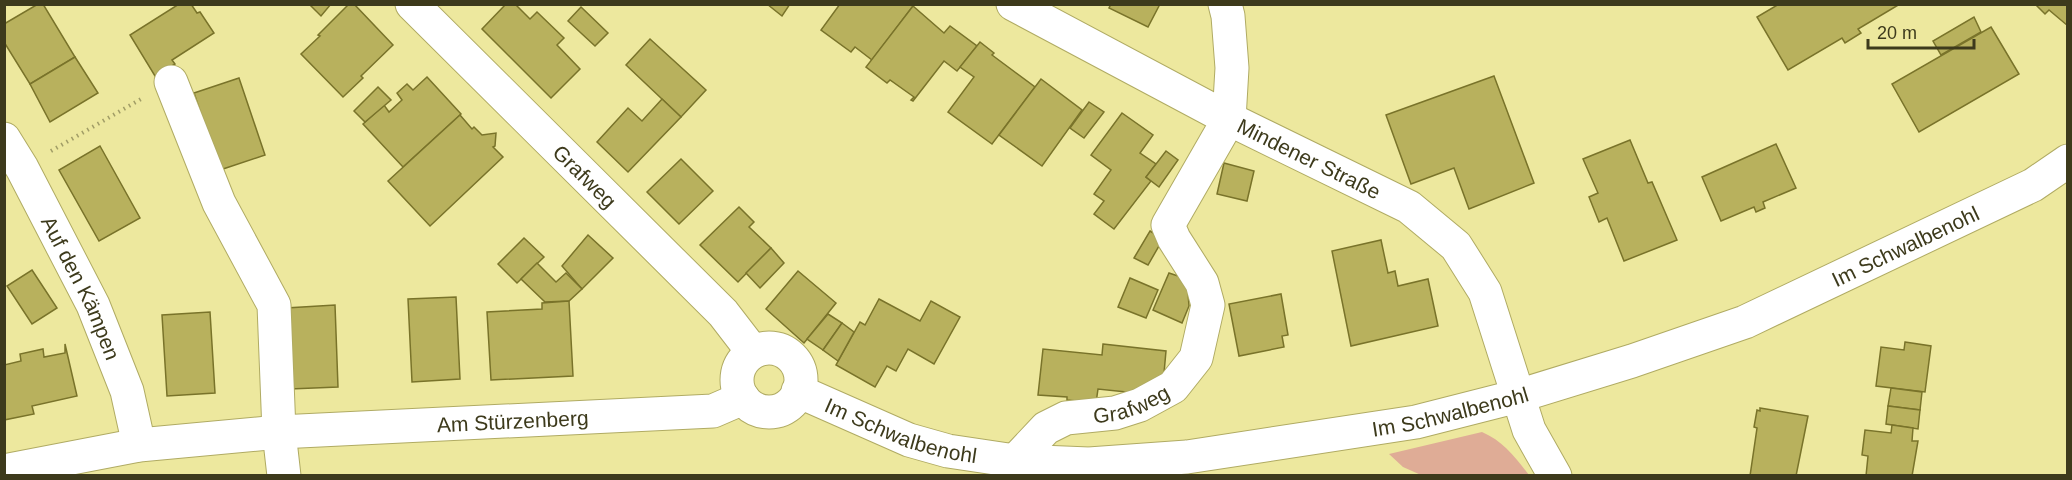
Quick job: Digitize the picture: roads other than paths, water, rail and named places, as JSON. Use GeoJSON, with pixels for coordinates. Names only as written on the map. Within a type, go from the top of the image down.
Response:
{"type":"FeatureCollection","features":[{"type":"Feature","properties":{"kind":"street","name":"Grafweg"},"geometry":{"type":"LineString","coordinates":[[412,4],[723,313],[753,352]]}},
{"type":"Feature","properties":{"kind":"street","name":"Mindener Straße"},"geometry":{"type":"LineString","coordinates":[[1013,4],[1229,119],[1409,207],[1456,246],[1485,292],[1529,430],[1555,476]]}},
{"type":"Feature","properties":{"kind":"street"},"geometry":{"type":"LineString","coordinates":[[1225,4],[1232,68],[1229,119]]}},
{"type":"Feature","properties":{"kind":"street"},"geometry":{"type":"LineString","coordinates":[[171,82],[219,203],[274,305],[279,432],[284,476]]}},
{"type":"Feature","properties":{"kind":"street","name":"Grafweg"},"geometry":{"type":"LineString","coordinates":[[1017,468],[1046,428],[1066,418],[1115,413],[1140,405],[1173,387],[1196,358],[1208,305],[1202,283],[1174,239],[1168,225],[1229,119]]}},
{"type":"Feature","properties":{"kind":"street","name":"Auf den Kämpen"},"geometry":{"type":"LineString","coordinates":[[4,139],[22,168],[93,305],[127,391],[139,445]]}},
{"type":"Feature","properties":{"kind":"street","name":"Im Schwalbenohl"},"geometry":{"type":"LineString","coordinates":[[798,391],[909,440],[1017,468],[1187,458],[1416,422],[1518,396],[1632,362],[1745,322],[2033,184],[2067,161]]}},
{"type":"Feature","properties":{"kind":"street"},"geometry":{"type":"LineString","coordinates":[[772,348],[789,356],[800,372],[798,391],[794,400],[777,410],[768,411],[749,405],[743,398],[737,382],[741,365],[753,352],[772,348]]}},
{"type":"Feature","properties":{"kind":"street","name":"Am Stürzenberg"},"geometry":{"type":"LineString","coordinates":[[4,471],[139,445],[279,432],[713,411],[743,398]]}}]}
